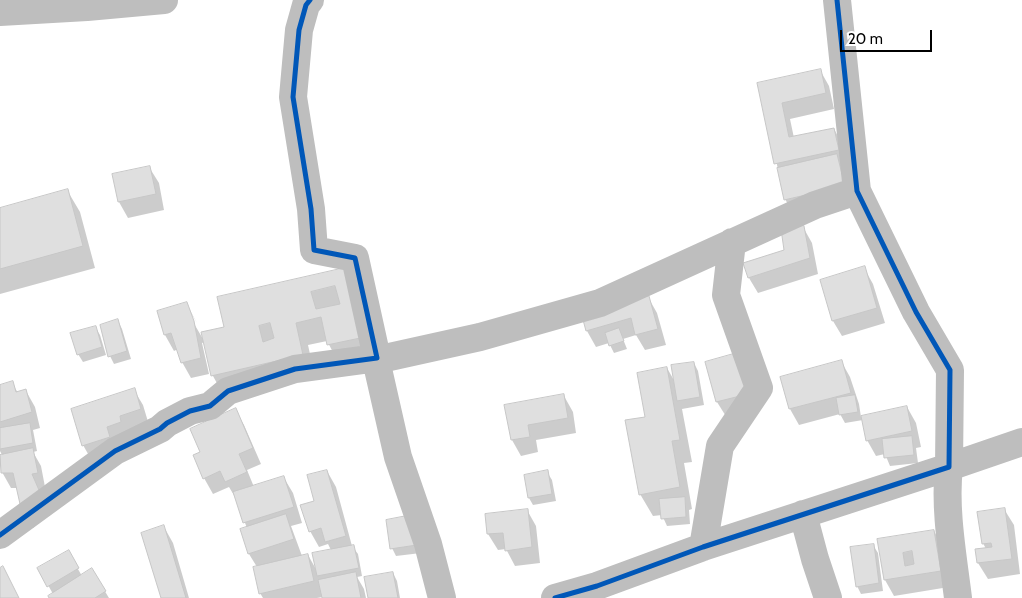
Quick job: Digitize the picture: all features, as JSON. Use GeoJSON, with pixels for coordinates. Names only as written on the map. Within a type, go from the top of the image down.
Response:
{"type":"FeatureCollection","features":[{"type":"Feature","properties":{"kind":"street"},"geometry":{"type":"LineString","coordinates":[[0,12],[164,0]]}},
{"type":"Feature","properties":{"kind":"street"},"geometry":{"type":"LineString","coordinates":[[0,535],[115,451],[160,429],[190,411],[210,406],[228,391],[295,369],[377,358],[355,258],[314,250],[311,209],[293,97],[299,30],[306,5],[310,0]]}},
{"type":"Feature","properties":{"kind":"street"},"geometry":{"type":"LineString","coordinates":[[837,0],[857,191],[916,312],[950,370],[948,477],[950,533],[958,598]]}},
{"type":"Feature","properties":{"kind":"street"},"geometry":{"type":"LineString","coordinates":[[442,598],[428,544],[398,457],[376,360],[480,337],[600,303],[815,205],[857,191]]}},
{"type":"Feature","properties":{"kind":"street"},"geometry":{"type":"LineString","coordinates":[[703,546],[720,446],[758,388],[726,295],[732,242]]}},
{"type":"Feature","properties":{"kind":"street"},"geometry":{"type":"LineString","coordinates":[[555,598],[597,586],[703,546],[1022,442]]}},
{"type":"Feature","properties":{"kind":"street"},"geometry":{"type":"LineString","coordinates":[[803,514],[828,598]]}},
{"type":"Feature","properties":{"kind":"building"},"geometry":{"type":"Polygon","coordinates":[[[821,69],[826,93],[782,103],[789,137],[834,128],[839,150],[774,164],[757,83],[821,69]]]}},
{"type":"Feature","properties":{"kind":"building"},"geometry":{"type":"Polygon","coordinates":[[[837,154],[845,186],[784,200],[777,168],[837,154]]]}},
{"type":"Feature","properties":{"kind":"building"},"geometry":{"type":"Polygon","coordinates":[[[150,166],[156,194],[118,202],[112,174],[150,166]]]}},
{"type":"Feature","properties":{"kind":"building"},"geometry":{"type":"Polygon","coordinates":[[[68,189],[83,246],[0,269],[0,208],[68,189]]]}},
{"type":"Feature","properties":{"kind":"building"},"geometry":{"type":"Polygon","coordinates":[[[804,226],[810,258],[748,278],[743,263],[784,250],[781,229],[804,226]]]}},
{"type":"Feature","properties":{"kind":"building"},"geometry":{"type":"Polygon","coordinates":[[[865,266],[877,308],[832,321],[820,280],[865,266]]]}},
{"type":"Feature","properties":{"kind":"building"},"geometry":{"type":"Polygon","coordinates":[[[349,267],[365,337],[327,345],[321,317],[296,323],[303,355],[211,376],[201,332],[224,327],[217,297],[349,267]],[[335,286],[311,292],[316,309],[340,304],[335,286]],[[270,323],[259,326],[263,342],[274,338],[270,323]]]}},
{"type":"Feature","properties":{"kind":"building"},"geometry":{"type":"Polygon","coordinates":[[[649,296],[658,329],[635,335],[631,318],[586,331],[582,316],[649,296]]]}},
{"type":"Feature","properties":{"kind":"building"},"geometry":{"type":"Polygon","coordinates":[[[187,302],[194,321],[201,358],[181,363],[171,333],[164,335],[157,311],[187,302]]]}},
{"type":"Feature","properties":{"kind":"building"},"geometry":{"type":"Polygon","coordinates":[[[118,319],[127,351],[108,357],[100,325],[118,319]]]}},
{"type":"Feature","properties":{"kind":"building"},"geometry":{"type":"Polygon","coordinates":[[[96,326],[102,347],[77,355],[70,333],[96,326]]]}},
{"type":"Feature","properties":{"kind":"building"},"geometry":{"type":"Polygon","coordinates":[[[619,328],[624,341],[609,346],[605,333],[619,328]]]}},
{"type":"Feature","properties":{"kind":"building"},"geometry":{"type":"Polygon","coordinates":[[[737,353],[748,394],[716,402],[705,362],[737,353]]]}},
{"type":"Feature","properties":{"kind":"building"},"geometry":{"type":"Polygon","coordinates":[[[842,360],[851,393],[789,409],[780,377],[842,360]]]}},
{"type":"Feature","properties":{"kind":"building"},"geometry":{"type":"Polygon","coordinates":[[[694,362],[700,397],[677,401],[671,365],[694,362]]]}},
{"type":"Feature","properties":{"kind":"building"},"geometry":{"type":"Polygon","coordinates":[[[667,367],[680,440],[672,441],[680,487],[639,495],[625,420],[645,417],[637,373],[667,367]]]}},
{"type":"Feature","properties":{"kind":"building"},"geometry":{"type":"Polygon","coordinates":[[[13,381],[16,392],[26,389],[32,412],[0,422],[0,385],[13,381]]]}},
{"type":"Feature","properties":{"kind":"building"},"geometry":{"type":"Polygon","coordinates":[[[135,388],[141,409],[120,416],[121,422],[107,427],[110,437],[82,446],[71,409],[135,388]]]}},
{"type":"Feature","properties":{"kind":"building"},"geometry":{"type":"Polygon","coordinates":[[[564,394],[568,418],[528,425],[530,437],[511,440],[504,405],[564,394]]]}},
{"type":"Feature","properties":{"kind":"building"},"geometry":{"type":"Polygon","coordinates":[[[855,395],[858,412],[839,415],[836,398],[855,395]]]}},
{"type":"Feature","properties":{"kind":"building"},"geometry":{"type":"Polygon","coordinates":[[[907,406],[912,431],[866,441],[861,416],[907,406]]]}},
{"type":"Feature","properties":{"kind":"building"},"geometry":{"type":"Polygon","coordinates":[[[236,408],[253,448],[239,454],[247,472],[225,482],[220,471],[203,479],[193,455],[200,452],[190,429],[236,408]]]}},
{"type":"Feature","properties":{"kind":"building"},"geometry":{"type":"Polygon","coordinates":[[[30,423],[33,443],[0,449],[0,428],[30,423]]]}},
{"type":"Feature","properties":{"kind":"building"},"geometry":{"type":"Polygon","coordinates":[[[912,436],[914,455],[884,458],[882,439],[912,436]]]}},
{"type":"Feature","properties":{"kind":"building"},"geometry":{"type":"Polygon","coordinates":[[[33,448],[38,473],[32,474],[42,497],[20,504],[13,473],[1,473],[0,455],[33,448]]]}},
{"type":"Feature","properties":{"kind":"building"},"geometry":{"type":"Polygon","coordinates":[[[327,470],[346,536],[325,542],[321,528],[309,532],[300,505],[314,501],[307,475],[327,470]]]}},
{"type":"Feature","properties":{"kind":"building"},"geometry":{"type":"Polygon","coordinates":[[[548,470],[552,494],[528,498],[524,475],[548,470]]]}},
{"type":"Feature","properties":{"kind":"building"},"geometry":{"type":"Polygon","coordinates":[[[284,476],[294,507],[243,523],[233,492],[284,476]]]}},
{"type":"Feature","properties":{"kind":"building"},"geometry":{"type":"Polygon","coordinates":[[[685,497],[686,517],[661,519],[659,499],[685,497]]]}},
{"type":"Feature","properties":{"kind":"building"},"geometry":{"type":"Polygon","coordinates":[[[1005,508],[1012,559],[977,563],[975,549],[992,547],[991,543],[982,544],[977,512],[1005,508]]]}},
{"type":"Feature","properties":{"kind":"building"},"geometry":{"type":"Polygon","coordinates":[[[528,509],[532,547],[505,551],[503,533],[487,534],[485,514],[528,509]]]}},
{"type":"Feature","properties":{"kind":"building"},"geometry":{"type":"Polygon","coordinates":[[[286,514],[294,539],[248,554],[240,529],[286,514]]]}},
{"type":"Feature","properties":{"kind":"building"},"geometry":{"type":"Polygon","coordinates":[[[412,515],[417,545],[390,549],[386,520],[412,515]]]}},
{"type":"Feature","properties":{"kind":"building"},"geometry":{"type":"Polygon","coordinates":[[[164,525],[186,598],[161,598],[141,533],[164,525]]]}},
{"type":"Feature","properties":{"kind":"building"},"geometry":{"type":"Polygon","coordinates":[[[934,530],[941,571],[884,580],[877,539],[934,530]],[[912,551],[903,553],[905,566],[914,564],[912,551]]]}},
{"type":"Feature","properties":{"kind":"building"},"geometry":{"type":"Polygon","coordinates":[[[874,544],[879,583],[856,587],[850,547],[874,544]]]}},
{"type":"Feature","properties":{"kind":"building"},"geometry":{"type":"Polygon","coordinates":[[[354,545],[359,568],[317,576],[312,553],[354,545]]]}},
{"type":"Feature","properties":{"kind":"building"},"geometry":{"type":"Polygon","coordinates":[[[69,550],[79,568],[47,587],[37,568],[69,550]]]}},
{"type":"Feature","properties":{"kind":"building"},"geometry":{"type":"Polygon","coordinates":[[[308,554],[314,581],[259,594],[253,567],[308,554]]]}},
{"type":"Feature","properties":{"kind":"building"},"geometry":{"type":"Polygon","coordinates":[[[3,566],[19,598],[0,598],[0,568],[3,566]]]}},
{"type":"Feature","properties":{"kind":"building"},"geometry":{"type":"Polygon","coordinates":[[[92,568],[106,591],[95,598],[49,598],[48,596],[92,568]]]}},
{"type":"Feature","properties":{"kind":"building"},"geometry":{"type":"Polygon","coordinates":[[[356,572],[361,598],[322,598],[318,580],[356,572]]]}},
{"type":"Feature","properties":{"kind":"building"},"geometry":{"type":"Polygon","coordinates":[[[393,572],[398,598],[368,598],[364,577],[393,572]]]}},
{"type":"Feature","properties":{"kind":"cycle path"},"geometry":{"type":"LineString","coordinates":[[0,535],[115,451],[160,429],[167,423],[190,411],[210,406],[228,391],[295,369],[377,358],[355,258],[314,250],[311,209],[293,97],[299,30],[306,5],[310,0]]}},
{"type":"Feature","properties":{"kind":"cycle path"},"geometry":{"type":"LineString","coordinates":[[555,598],[597,586],[703,547],[949,467],[950,370],[916,312],[857,191],[837,0]]}}]}
